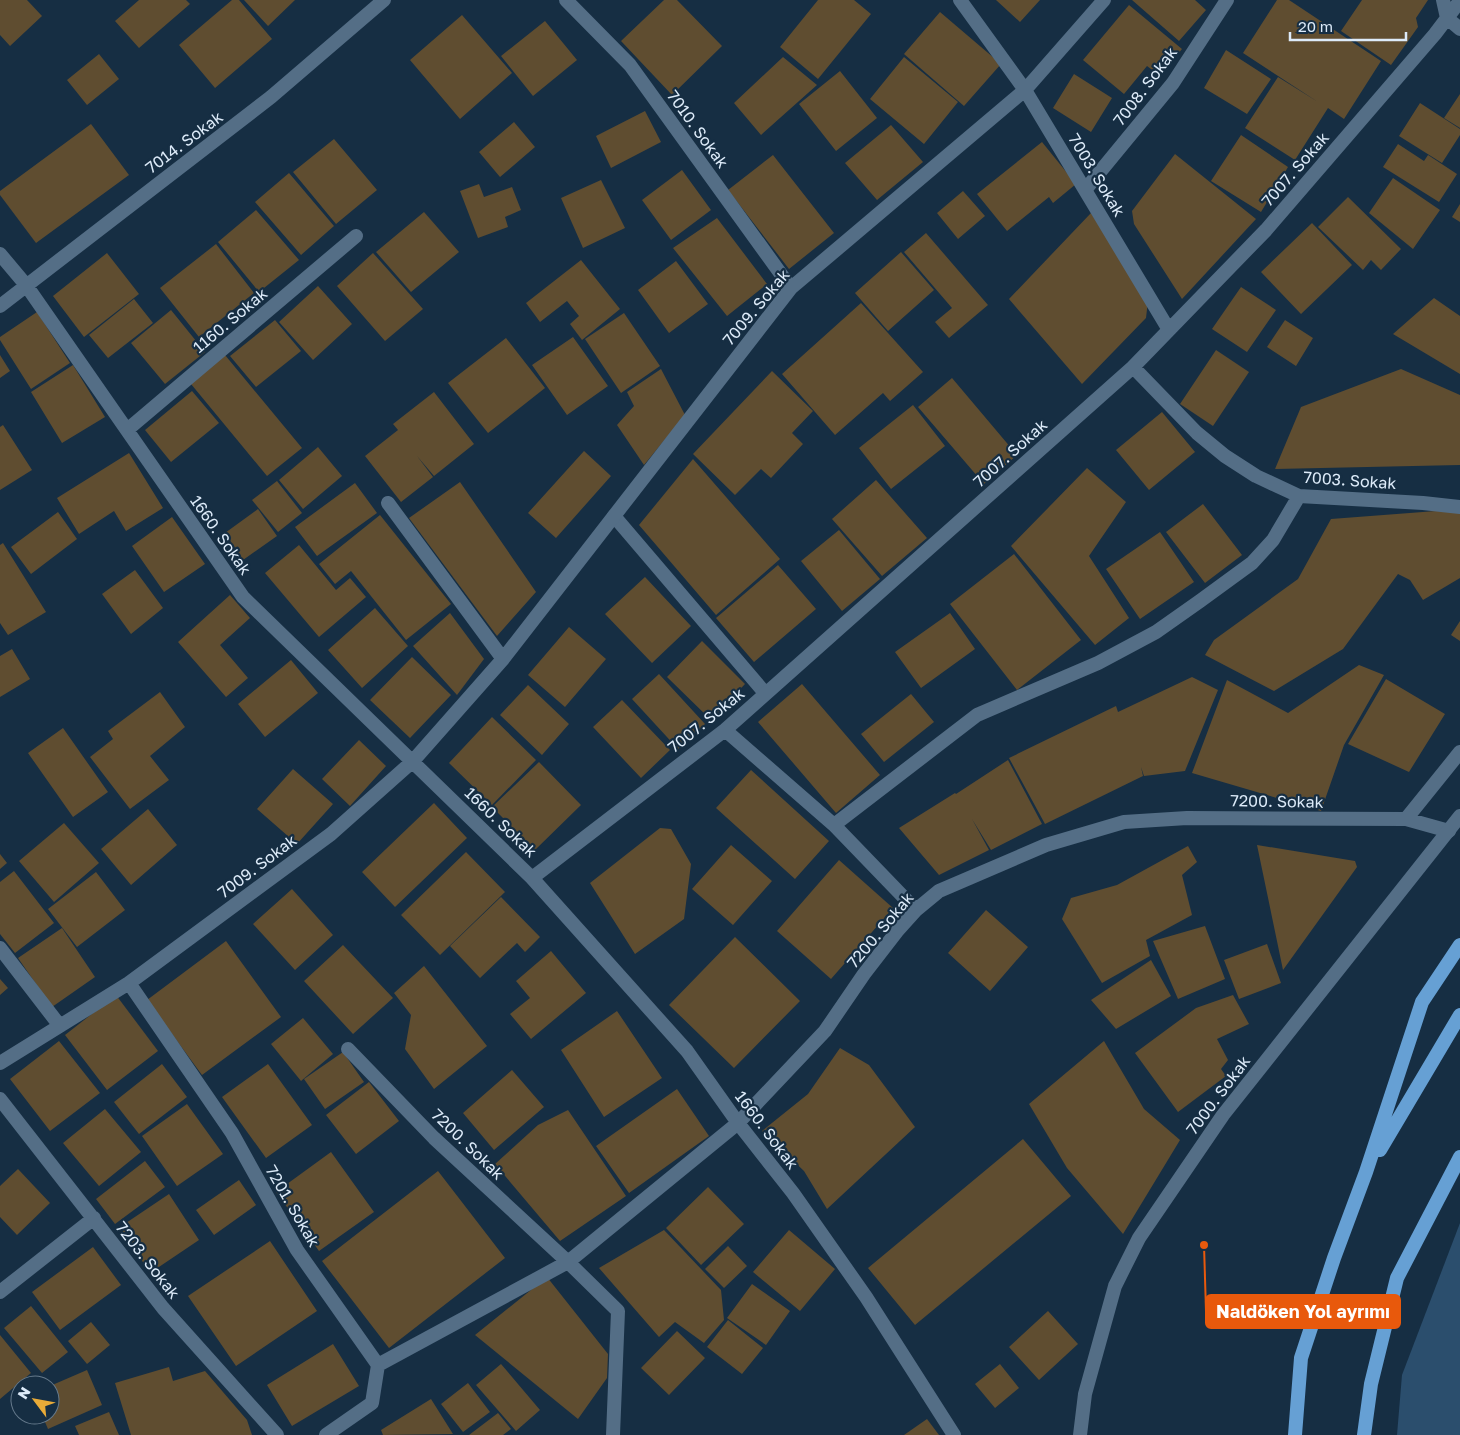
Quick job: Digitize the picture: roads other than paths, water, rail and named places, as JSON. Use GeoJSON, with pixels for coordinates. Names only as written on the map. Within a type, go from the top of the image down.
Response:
{"type":"FeatureCollection","features":[{"type":"Feature","properties":{"kind":"highway"},"geometry":{"type":"LineString","coordinates":[[1295,1435],[1301,1358],[1334,1258],[1366,1172],[1422,1002],[1460,945]]}},
{"type":"Feature","properties":{"kind":"highway"},"geometry":{"type":"LineString","coordinates":[[1366,1172],[1460,1015]]}},
{"type":"Feature","properties":{"kind":"highway"},"geometry":{"type":"LineString","coordinates":[[1364,1435],[1371,1384],[1397,1278],[1460,1157]]}},
{"type":"Feature","properties":{"kind":"street","name":"7014. Sokak"},"geometry":{"type":"LineString","coordinates":[[0,306],[271,97],[384,0]]}},
{"type":"Feature","properties":{"kind":"street","name":"7010. Sokak"},"geometry":{"type":"LineString","coordinates":[[566,0],[630,65],[791,288]]}},
{"type":"Feature","properties":{"kind":"street","name":"7003. Sokak"},"geometry":{"type":"LineString","coordinates":[[960,0],[1025,90],[1169,330]]}},
{"type":"Feature","properties":{"kind":"street","name":"7009. Sokak"},"geometry":{"type":"LineString","coordinates":[[0,1063],[129,983],[331,834],[413,761],[504,659],[791,288],[1025,90],[1104,0]]}},
{"type":"Feature","properties":{"kind":"street","name":"7008. Sokak"},"geometry":{"type":"LineString","coordinates":[[1085,190],[1173,83],[1227,0]]}},
{"type":"Feature","properties":{"kind":"street"},"geometry":{"type":"LineString","coordinates":[[1442,0],[1447,18],[1460,29]]}},
{"type":"Feature","properties":{"kind":"street","name":"7007. Sokak"},"geometry":{"type":"LineString","coordinates":[[532,878],[725,730],[1133,367],[1266,230],[1460,1]]}},
{"type":"Feature","properties":{"kind":"street","name":"1160. Sokak"},"geometry":{"type":"LineString","coordinates":[[127,430],[356,236]]}},
{"type":"Feature","properties":{"kind":"street","name":"1660. Sokak"},"geometry":{"type":"LineString","coordinates":[[0,254],[26,285],[242,597],[532,878],[687,1051],[738,1123],[793,1193],[866,1297],[954,1435]]}},
{"type":"Feature","properties":{"kind":"street","name":"7003. Sokak"},"geometry":{"type":"LineString","coordinates":[[1133,367],[1197,434],[1225,456],[1256,476],[1299,496],[1460,506]]}},
{"type":"Feature","properties":{"kind":"street"},"geometry":{"type":"LineString","coordinates":[[834,825],[977,715],[1098,663],[1156,632],[1200,601],[1252,563],[1273,540],[1299,496]]}},
{"type":"Feature","properties":{"kind":"street"},"geometry":{"type":"LineString","coordinates":[[388,503],[504,659]]}},
{"type":"Feature","properties":{"kind":"street"},"geometry":{"type":"LineString","coordinates":[[614,516],[765,694]]}},
{"type":"Feature","properties":{"kind":"street"},"geometry":{"type":"LineString","coordinates":[[725,730],[834,825],[916,910]]}},
{"type":"Feature","properties":{"kind":"street"},"geometry":{"type":"LineString","coordinates":[[1406,819],[1460,752]]}},
{"type":"Feature","properties":{"kind":"street","name":"7000. Sokak"},"geometry":{"type":"LineString","coordinates":[[1080,1435],[1085,1394],[1114,1286],[1139,1238],[1223,1115],[1460,816]]}},
{"type":"Feature","properties":{"kind":"street","name":"7200. Sokak"},"geometry":{"type":"LineString","coordinates":[[378,1365],[568,1262],[738,1123],[825,1032],[864,974],[916,910],[940,891],[1037,849],[1124,822],[1187,818],[1406,819],[1449,831]]}},
{"type":"Feature","properties":{"kind":"street"},"geometry":{"type":"LineString","coordinates":[[0,948],[60,1026]]}},
{"type":"Feature","properties":{"kind":"street","name":"7201. Sokak"},"geometry":{"type":"LineString","coordinates":[[129,983],[232,1133],[297,1250],[378,1365]]}},
{"type":"Feature","properties":{"kind":"street","name":"7200. Sokak"},"geometry":{"type":"LineString","coordinates":[[348,1049],[434,1138],[618,1311],[613,1435]]}},
{"type":"Feature","properties":{"kind":"street","name":"7203. Sokak"},"geometry":{"type":"LineString","coordinates":[[0,1099],[164,1308],[277,1435]]}},
{"type":"Feature","properties":{"kind":"street"},"geometry":{"type":"LineString","coordinates":[[0,1292],[94,1218]]}},
{"type":"Feature","properties":{"kind":"street"},"geometry":{"type":"LineString","coordinates":[[326,1435],[372,1403],[378,1365]]}},
{"type":"Feature","properties":{"kind":"place","name":"Naldöken Yol ayrımı"},"geometry":{"type":"Point","coordinates":[1204,1245]}}]}
